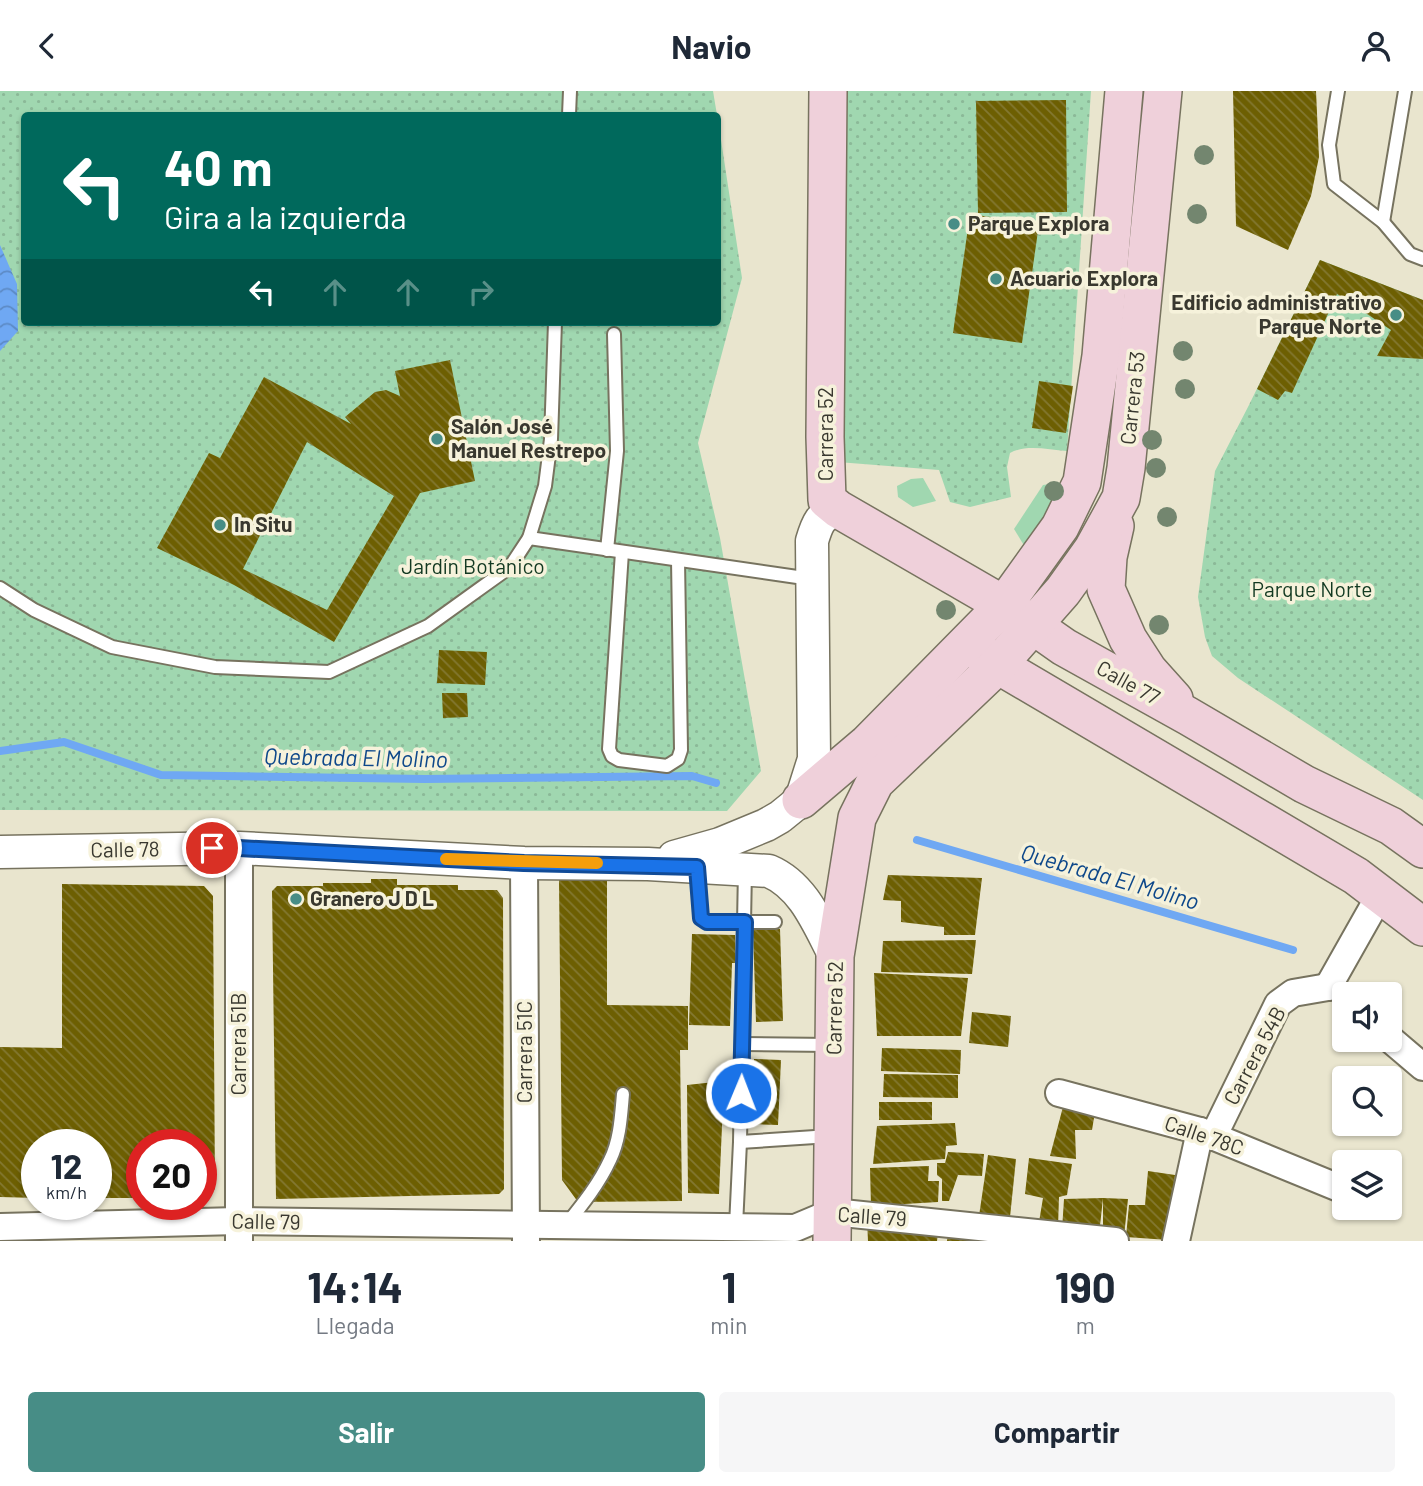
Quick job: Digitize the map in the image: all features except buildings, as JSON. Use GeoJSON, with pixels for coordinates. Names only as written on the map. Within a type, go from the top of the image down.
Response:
{"type":"FeatureCollection","features":[{"type":"Feature","properties":{"kind":"main road","name":"Carrera 52"},"geometry":{"type":"LineString","coordinates":[[828,91],[825,477],[827,499],[838,509]]}},
{"type":"Feature","properties":{"kind":"main road","name":"Carrera 53"},"geometry":{"type":"LineString","coordinates":[[998,664],[1059,527],[1083,482],[1101,356],[1124,91]]}},
{"type":"Feature","properties":{"kind":"main road","name":"Carrera 53"},"geometry":{"type":"LineString","coordinates":[[1019,616],[1063,591],[1093,549],[1121,498],[1163,91]]}},
{"type":"Feature","properties":{"kind":"main road"},"geometry":{"type":"LineString","coordinates":[[1121,498],[1108,557],[1106,589],[1128,639],[1148,670],[1188,716]]}},
{"type":"Feature","properties":{"kind":"main road","name":"Calle 77"},"geometry":{"type":"LineString","coordinates":[[838,509],[1019,616],[1063,647],[1304,784],[1391,826],[1423,849]]}},
{"type":"Feature","properties":{"kind":"main road"},"geometry":{"type":"LineString","coordinates":[[800,800],[868,743],[968,643],[1019,616]]}},
{"type":"Feature","properties":{"kind":"main road"},"geometry":{"type":"LineString","coordinates":[[968,643],[998,664],[1356,876],[1423,927]]}},
{"type":"Feature","properties":{"kind":"main road","name":"Carrera 52"},"geometry":{"type":"LineString","coordinates":[[833,1226],[835,955],[857,818],[875,782],[998,664]]}},
{"type":"Feature","properties":{"kind":"street","name":"Carrera 52"},"geometry":{"type":"LineString","coordinates":[[800,800],[814,759],[812,541],[818,521],[827,513],[838,509]]}},
{"type":"Feature","properties":{"kind":"street"},"geometry":{"type":"LineString","coordinates":[[648,864],[720,844],[766,825],[800,800]]}},
{"type":"Feature","properties":{"kind":"street","name":"Calle 78"},"geometry":{"type":"LineString","coordinates":[[0,852],[239,848],[524,863],[648,864],[769,871],[793,886],[807,902],[835,955]]}},
{"type":"Feature","properties":{"kind":"street","name":"Carrera 51B"},"geometry":{"type":"LineString","coordinates":[[239,848],[239,1231]]}},
{"type":"Feature","properties":{"kind":"street","name":"Carrera 51C"},"geometry":{"type":"LineString","coordinates":[[524,863],[526,1234]]}},
{"type":"Feature","properties":{"kind":"street","name":"Carrera 54B"},"geometry":{"type":"LineString","coordinates":[[1341,982],[1380,895]]}},
{"type":"Feature","properties":{"kind":"street","name":"Carrera 54B"},"geometry":{"type":"LineString","coordinates":[[1207,1134],[1278,1004],[1293,993],[1332,994]]}},
{"type":"Feature","properties":{"kind":"street"},"geometry":{"type":"LineString","coordinates":[[1402,1049],[1423,1067]]}},
{"type":"Feature","properties":{"kind":"street","name":"Calle 78C"},"geometry":{"type":"LineString","coordinates":[[1059,1093],[1207,1134],[1332,1185]]}},
{"type":"Feature","properties":{"kind":"street"},"geometry":{"type":"LineString","coordinates":[[1176,1241],[1207,1134]]}},
{"type":"Feature","properties":{"kind":"street","name":"Calle 79"},"geometry":{"type":"LineString","coordinates":[[0,1227],[31,1220]]}},
{"type":"Feature","properties":{"kind":"street","name":"Calle 79"},"geometry":{"type":"LineString","coordinates":[[111,1220],[239,1231],[526,1234],[565,1226],[833,1226],[1115,1241]]}},
{"type":"Feature","properties":{"kind":"lane"},"geometry":{"type":"LineString","coordinates":[[569,112],[570,91]]}},
{"type":"Feature","properties":{"kind":"lane"},"geometry":{"type":"LineString","coordinates":[[1338,91],[1329,145],[1334,184],[1383,222],[1410,254],[1423,260]]}},
{"type":"Feature","properties":{"kind":"lane"},"geometry":{"type":"LineString","coordinates":[[1383,222],[1405,91]]}},
{"type":"Feature","properties":{"kind":"lane"},"geometry":{"type":"LineString","coordinates":[[0,587],[34,610],[112,647],[215,667],[329,672],[428,626],[510,567],[529,538],[545,486],[551,439],[555,326]]}},
{"type":"Feature","properties":{"kind":"lane"},"geometry":{"type":"LineString","coordinates":[[607,550],[617,451],[614,334]]}},
{"type":"Feature","properties":{"kind":"lane"},"geometry":{"type":"LineString","coordinates":[[529,538],[812,579]]}},
{"type":"Feature","properties":{"kind":"lane"},"geometry":{"type":"LineString","coordinates":[[622,552],[609,748],[612,756],[620,760],[667,766],[678,759],[681,750],[678,560]]}},
{"type":"Feature","properties":{"kind":"lane"},"geometry":{"type":"LineString","coordinates":[[697,867],[701,918],[707,922],[775,922]]}},
{"type":"Feature","properties":{"kind":"lane"},"geometry":{"type":"LineString","coordinates":[[736,1226],[745,869]]}},
{"type":"Feature","properties":{"kind":"lane"},"geometry":{"type":"LineString","coordinates":[[742,1044],[834,1045]]}},
{"type":"Feature","properties":{"kind":"lane"},"geometry":{"type":"LineString","coordinates":[[565,1226],[611,1159],[618,1137],[623,1094]]}},
{"type":"Feature","properties":{"kind":"lane"},"geometry":{"type":"LineString","coordinates":[[740,1142],[834,1136]]}},
{"type":"Feature","properties":{"kind":"green space","name":"Jardín Botánico"},"geometry":{"type":"Polygon","coordinates":[[[0,91],[713,91],[716,112],[21,112],[21,326],[721,326],[721,140],[742,278],[698,443],[720,538],[761,771],[727,811],[0,810],[0,91]]]}},
{"type":"Feature","properties":{"kind":"green space","name":"Parque Explora"},"geometry":{"type":"Polygon","coordinates":[[[827,91],[1091,91],[1067,451],[1030,448],[1010,453],[1007,467],[1011,497],[970,507],[950,502],[939,470],[825,461],[827,91]]]}},
{"type":"Feature","properties":{"kind":"green space","name":"Parque Norte"},"geometry":{"type":"Polygon","coordinates":[[[1320,260],[1423,300],[1423,800],[1238,678],[1212,656],[1205,637],[1198,597],[1215,471],[1320,260]]]}},
{"type":"Feature","properties":{"kind":"green space"},"geometry":{"type":"Polygon","coordinates":[[[923,478],[936,501],[913,507],[898,497],[897,486],[911,479],[923,478]]]}},
{"type":"Feature","properties":{"kind":"green space"},"geometry":{"type":"Polygon","coordinates":[[[1064,482],[1059,499],[1025,547],[1014,529],[1043,485],[1064,482]]]}},
{"type":"Feature","properties":{"kind":"water"},"geometry":{"type":"Polygon","coordinates":[[[0,245],[17,284],[18,331],[0,351],[0,245]]]}},
{"type":"Feature","properties":{"kind":"waterway","name":"Quebrada El Molino"},"geometry":{"type":"LineString","coordinates":[[0,751],[64,742],[161,775],[425,779],[692,776],[716,783]]}},
{"type":"Feature","properties":{"kind":"waterway","name":"Quebrada El Molino"},"geometry":{"type":"LineString","coordinates":[[917,840],[1293,950]]}},
{"type":"Feature","properties":{"kind":"slow traffic"},"geometry":{"type":"LineString","coordinates":[[446,859],[597,863]]}},
{"type":"Feature","properties":{"kind":"place","name":"Parque Explora"},"geometry":{"type":"Point","coordinates":[954,224]}},
{"type":"Feature","properties":{"kind":"place","name":"Acuario Explora"},"geometry":{"type":"Point","coordinates":[996,279]}},
{"type":"Feature","properties":{"kind":"place","name":"Edificio administrativo Parque Norte"},"geometry":{"type":"Point","coordinates":[1396,315]}},
{"type":"Feature","properties":{"kind":"place","name":"Salón José Manuel Restrepo"},"geometry":{"type":"Point","coordinates":[437,439]}},
{"type":"Feature","properties":{"kind":"place","name":"In Situ"},"geometry":{"type":"Point","coordinates":[220,525]}},
{"type":"Feature","properties":{"kind":"place","name":"Granero J D L"},"geometry":{"type":"Point","coordinates":[296,899]}},
{"type":"Feature","properties":{"kind":"route"},"geometry":{"type":"LineString","coordinates":[[212,848],[524,863],[697,867],[701,918],[707,922],[745,922],[741,1093]]}}]}
